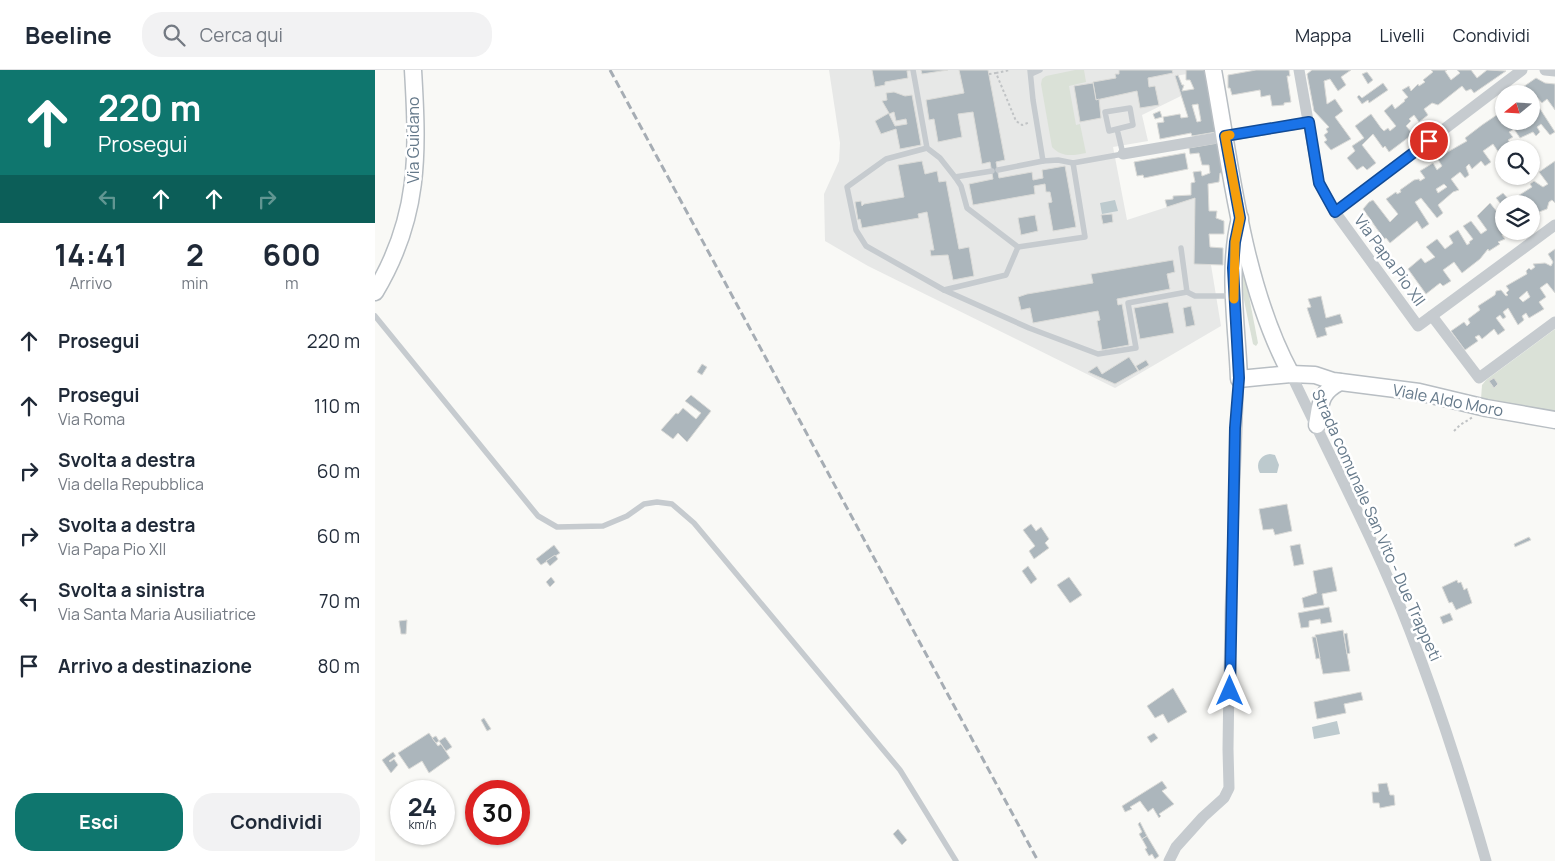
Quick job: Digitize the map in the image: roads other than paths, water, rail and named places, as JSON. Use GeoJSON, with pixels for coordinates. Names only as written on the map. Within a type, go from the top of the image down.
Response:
{"type":"FeatureCollection","features":[{"type":"Feature","properties":{"kind":"main road","name":"Via Guidano"},"geometry":{"type":"LineString","coordinates":[[375,292],[387,273],[403,233],[414,187],[417,139],[413,70]]}},
{"type":"Feature","properties":{"kind":"main road"},"geometry":{"type":"LineString","coordinates":[[1213,70],[1240,218],[1268,324],[1293,378]]}},
{"type":"Feature","properties":{"kind":"main road"},"geometry":{"type":"LineString","coordinates":[[1239,378],[1234,297],[1235,242],[1240,218]]}},
{"type":"Feature","properties":{"kind":"main road","name":"Viale Aldo Moro"},"geometry":{"type":"LineString","coordinates":[[1239,378],[1293,378],[1313,386],[1337,381],[1419,392],[1486,408],[1555,420]]}},
{"type":"Feature","properties":{"kind":"main road"},"geometry":{"type":"LineString","coordinates":[[1317,425],[1322,398],[1337,381]]}},
{"type":"Feature","properties":{"kind":"street","name":"Via Papa Pio XII"},"geometry":{"type":"LineString","coordinates":[[1299,70],[1319,183],[1335,212],[1418,326],[1431,316]]}},
{"type":"Feature","properties":{"kind":"street"},"geometry":{"type":"LineString","coordinates":[[1335,212],[1522,70]]}},
{"type":"Feature","properties":{"kind":"street"},"geometry":{"type":"LineString","coordinates":[[1545,70],[1555,71]]}},
{"type":"Feature","properties":{"kind":"street"},"geometry":{"type":"LineString","coordinates":[[1123,154],[1309,122]]}},
{"type":"Feature","properties":{"kind":"street"},"geometry":{"type":"LineString","coordinates":[[1555,225],[1431,316],[1479,378],[1555,322]]}},
{"type":"Feature","properties":{"kind":"street"},"geometry":{"type":"LineString","coordinates":[[1169,861],[1177,847],[1203,817],[1224,798],[1229,788],[1227,749],[1230,611],[1239,378]]}},
{"type":"Feature","properties":{"kind":"street","name":"Strada comunale San Vito - Due Trappeti"},"geometry":{"type":"LineString","coordinates":[[1293,378],[1317,425],[1409,630],[1434,698],[1486,861]]}},
{"type":"Feature","properties":{"kind":"lane"},"geometry":{"type":"LineString","coordinates":[[913,70],[927,148],[940,158],[955,177],[961,186],[967,208],[1018,247],[1085,237],[1073,163]]}},
{"type":"Feature","properties":{"kind":"lane"},"geometry":{"type":"LineString","coordinates":[[1040,70],[1031,72],[1035,119],[1043,161]]}},
{"type":"Feature","properties":{"kind":"lane"},"geometry":{"type":"LineString","coordinates":[[1130,108],[1133,125],[1117,129],[1109,131],[1105,112],[1130,108]]}},
{"type":"Feature","properties":{"kind":"lane"},"geometry":{"type":"LineString","coordinates":[[955,177],[1043,161],[1058,160],[1073,163],[1123,154],[1117,129]]}},
{"type":"Feature","properties":{"kind":"lane"},"geometry":{"type":"LineString","coordinates":[[927,148],[886,159],[847,187],[856,230],[866,246],[944,290],[1029,328],[1098,354],[1136,348],[1128,303],[1187,292],[1195,296],[1234,297]]}},
{"type":"Feature","properties":{"kind":"lane"},"geometry":{"type":"LineString","coordinates":[[944,290],[1006,275],[1018,247]]}},
{"type":"Feature","properties":{"kind":"lane"},"geometry":{"type":"LineString","coordinates":[[1181,248],[1187,292]]}},
{"type":"Feature","properties":{"kind":"lane"},"geometry":{"type":"LineString","coordinates":[[375,316],[538,516],[557,526],[603,526],[627,516],[645,504],[657,502],[671,504],[694,524],[900,770],[956,861]]}},
{"type":"Feature","properties":{"kind":"railway"},"geometry":{"type":"LineString","coordinates":[[610,70],[1038,861]]}}]}
